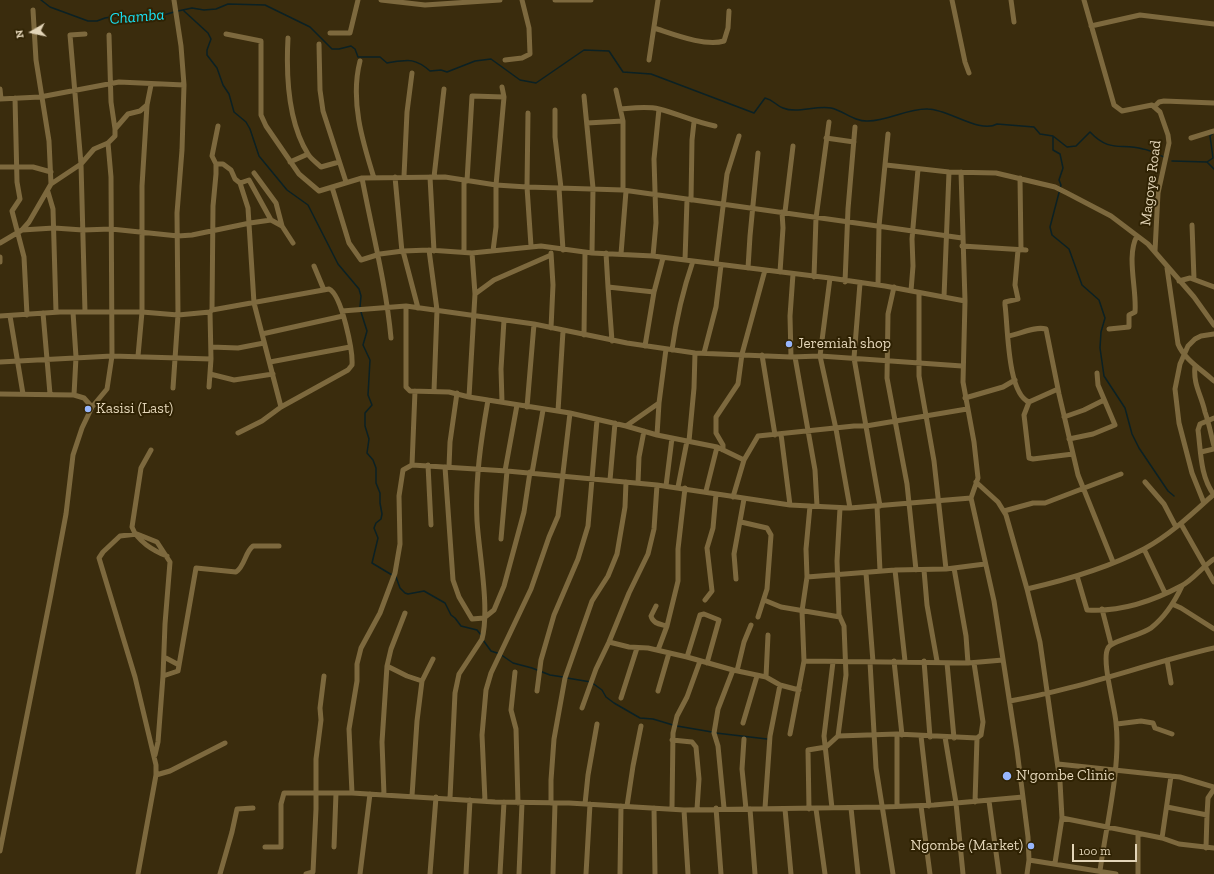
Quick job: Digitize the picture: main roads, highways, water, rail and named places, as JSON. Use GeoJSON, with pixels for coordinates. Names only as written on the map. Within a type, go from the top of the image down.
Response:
{"type":"FeatureCollection","features":[{"type":"Feature","properties":{"kind":"waterway","name":"Chamba"},"geometry":{"type":"LineString","coordinates":[[41,0],[50,7],[88,21],[97,21],[123,15],[150,19],[174,12]]}},
{"type":"Feature","properties":{"kind":"waterway"},"geometry":{"type":"LineString","coordinates":[[178,11],[192,8],[204,10],[216,9],[228,4],[265,5],[310,27],[332,49],[351,46],[355,49],[358,57],[380,57],[387,63],[410,61],[419,63],[430,71],[441,70],[447,72],[475,61],[491,59],[520,80],[536,83],[584,50],[609,51],[623,72],[651,74],[754,113],[765,98],[788,110],[825,107],[840,111],[863,121],[883,119],[913,110],[928,109],[936,110],[982,126],[997,124],[1034,127],[1040,134],[1053,136],[1067,147],[1076,146],[1090,132],[1103,143],[1115,146],[1135,147],[1151,151],[1164,157]]}},
{"type":"Feature","properties":{"kind":"waterway"},"geometry":{"type":"LineString","coordinates":[[184,11],[208,33],[211,39],[207,50],[207,55],[217,68],[223,85],[229,94],[234,112],[246,122],[250,129],[259,156],[287,190],[308,205],[338,264],[359,289],[361,296],[360,307]]}},
{"type":"Feature","properties":{"kind":"waterway"},"geometry":{"type":"LineString","coordinates":[[1207,162],[1213,158],[1210,136],[1212,134]]}},
{"type":"Feature","properties":{"kind":"waterway"},"geometry":{"type":"LineString","coordinates":[[1053,137],[1053,150],[1060,154],[1063,168],[1059,180],[1061,185],[1050,227],[1052,235],[1069,249],[1082,285],[1099,300],[1105,318],[1101,332],[1100,348],[1104,376],[1125,408],[1132,434],[1139,448],[1168,491],[1174,496]]}},
{"type":"Feature","properties":{"kind":"waterway"},"geometry":{"type":"LineString","coordinates":[[1172,161],[1207,162],[1214,169]]}},
{"type":"Feature","properties":{"kind":"waterway"},"geometry":{"type":"LineString","coordinates":[[361,312],[367,331],[363,345],[370,360],[368,395],[372,405],[365,413],[365,426],[369,439],[367,453],[373,460],[376,468],[376,483],[380,493],[382,514],[381,519],[376,523],[374,528],[378,538],[372,563],[392,575]]}},
{"type":"Feature","properties":{"kind":"waterway"},"geometry":{"type":"LineString","coordinates":[[396,577],[400,588],[405,593],[408,594],[424,591],[445,603],[451,615],[461,626],[477,630],[481,635]]}},
{"type":"Feature","properties":{"kind":"waterway"},"geometry":{"type":"LineString","coordinates":[[483,640],[491,651],[500,654],[513,663],[550,675],[563,677]]}},
{"type":"Feature","properties":{"kind":"waterway"},"geometry":{"type":"LineString","coordinates":[[567,678],[591,682],[602,690],[606,697],[614,703],[640,718],[653,719],[673,725]]}},
{"type":"Feature","properties":{"kind":"waterway"},"geometry":{"type":"LineString","coordinates":[[677,726],[712,732]]}},
{"type":"Feature","properties":{"kind":"waterway"},"geometry":{"type":"LineString","coordinates":[[716,733],[767,739]]}},
{"type":"Feature","properties":{"kind":"place","name":"Jeremiah shop"},"geometry":{"type":"Point","coordinates":[789,344]}},
{"type":"Feature","properties":{"kind":"place","name":"Kasisi (Last)"},"geometry":{"type":"Point","coordinates":[88,409]}},
{"type":"Feature","properties":{"kind":"place","name":"N'gombe Clinic"},"geometry":{"type":"Point","coordinates":[1007,776]}},
{"type":"Feature","properties":{"kind":"place","name":"Ngombe (Market)"},"geometry":{"type":"Point","coordinates":[1031,846]}}]}
